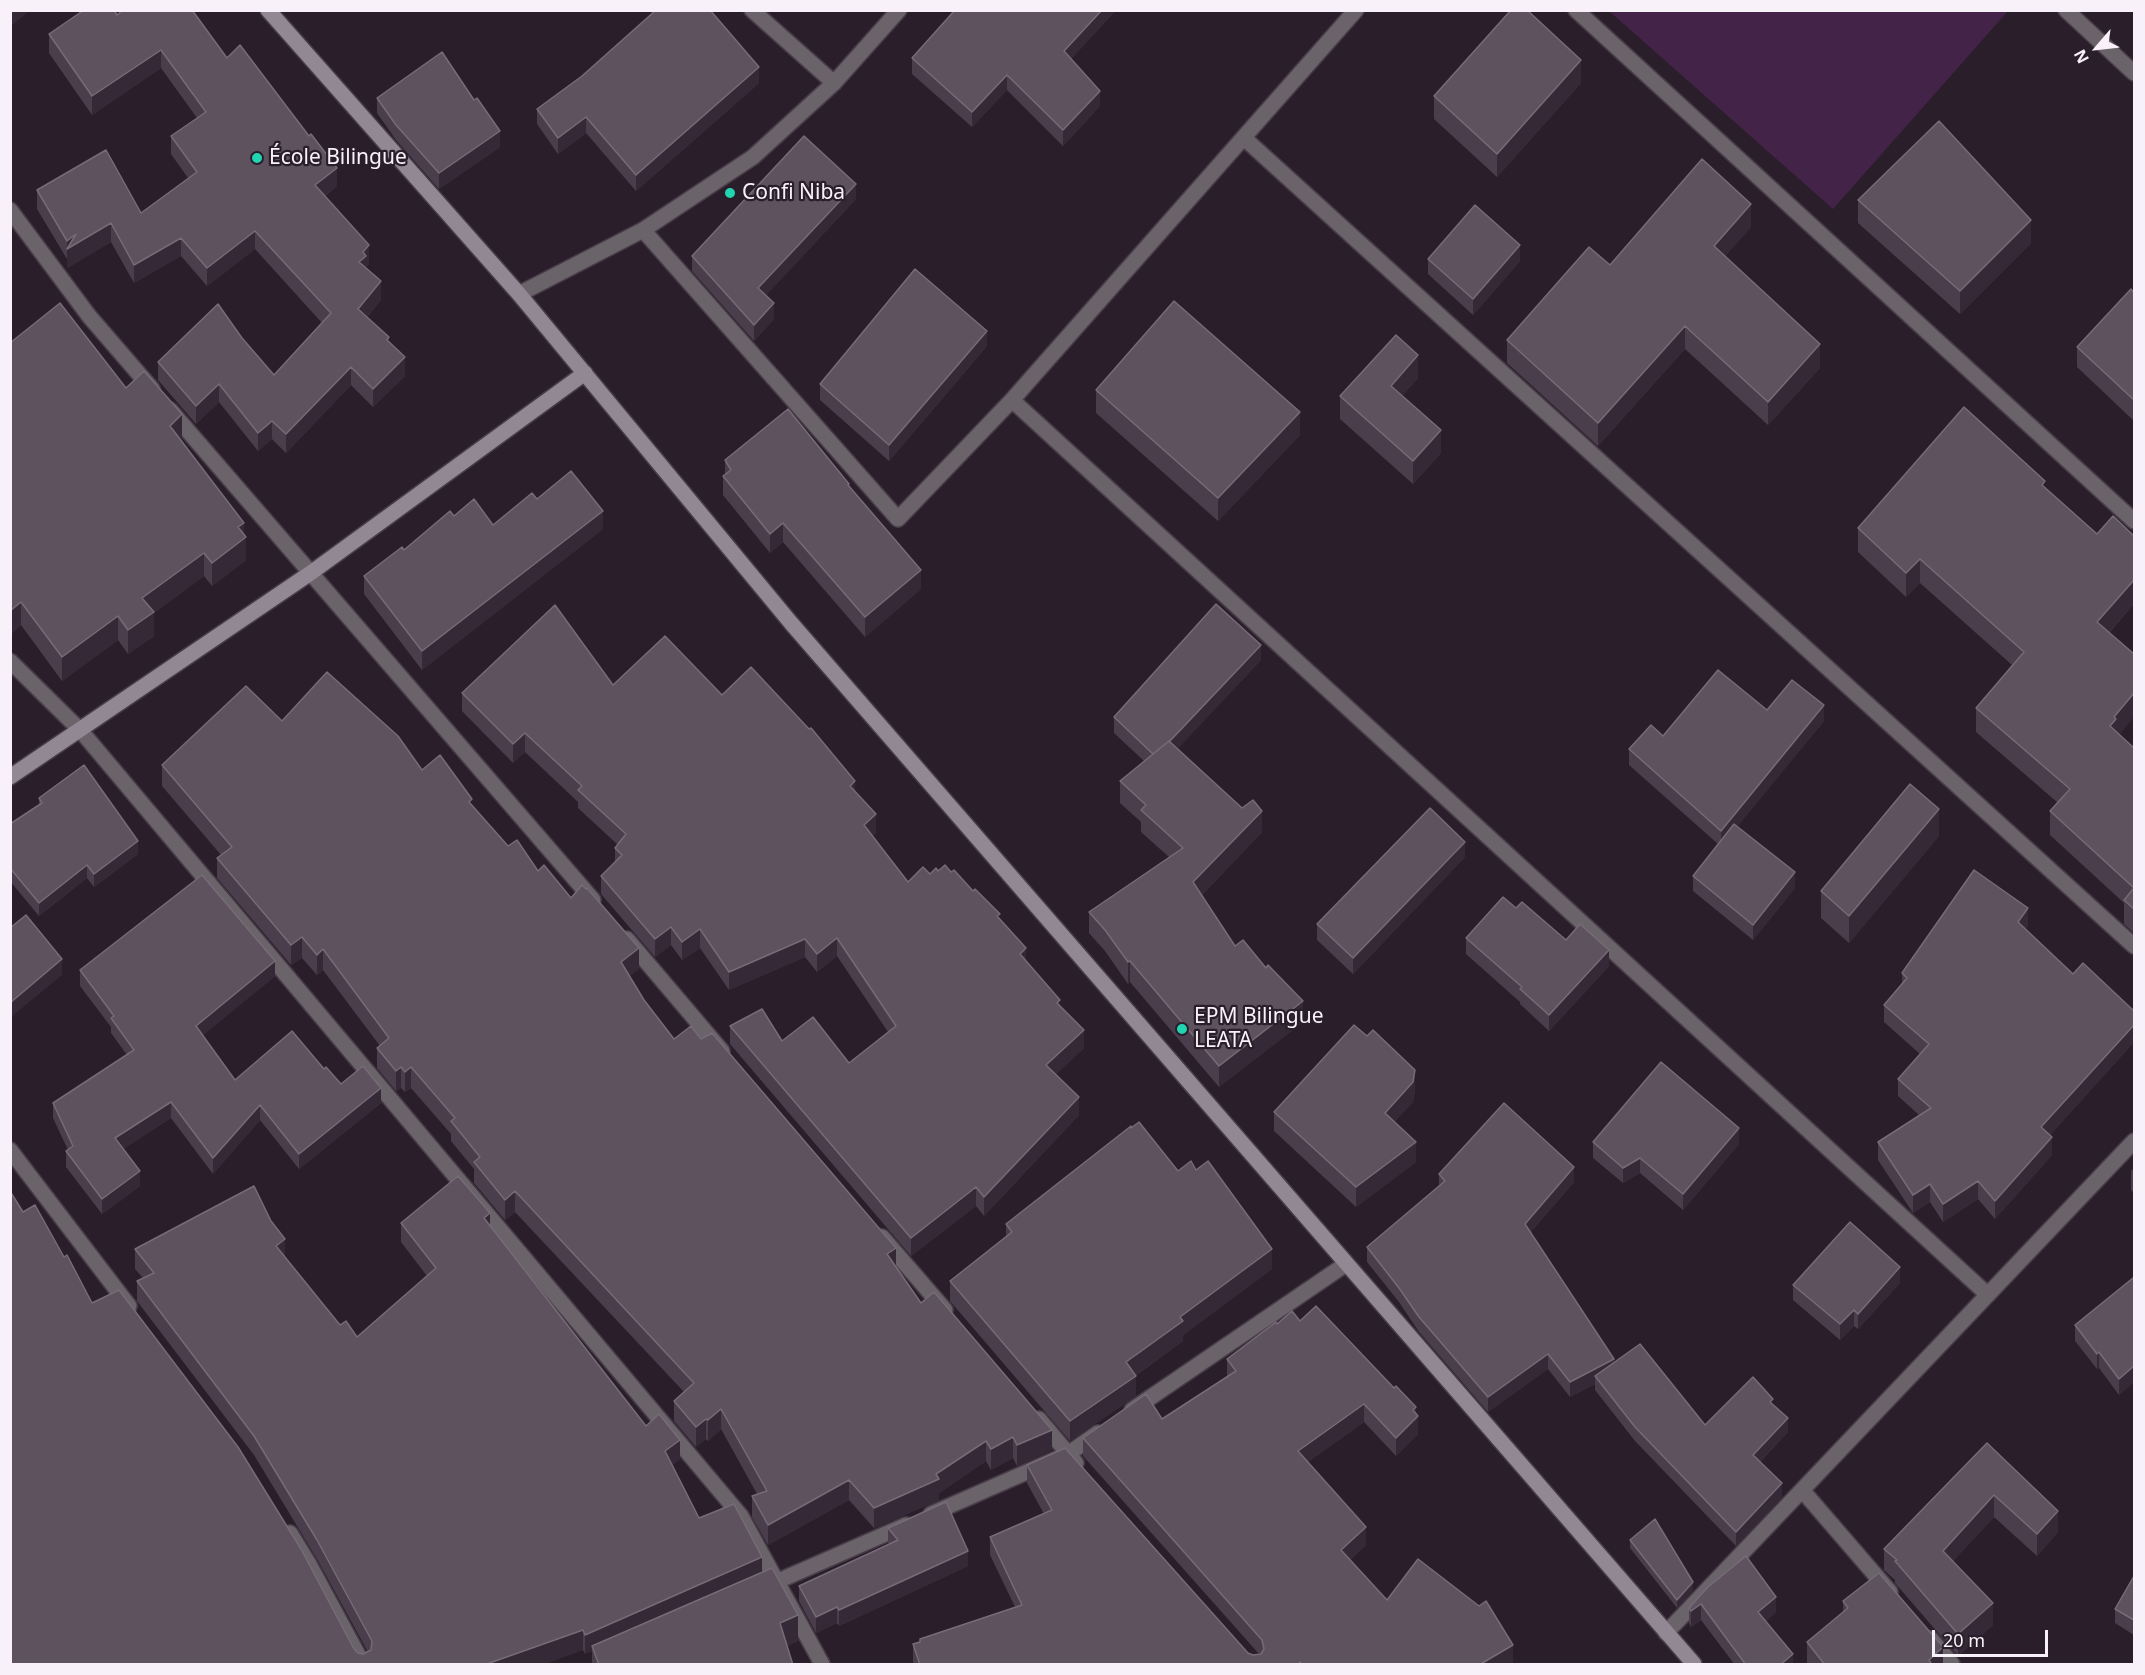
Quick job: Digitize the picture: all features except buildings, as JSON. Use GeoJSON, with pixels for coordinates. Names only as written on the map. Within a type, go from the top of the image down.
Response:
{"type":"FeatureCollection","features":[{"type":"Feature","properties":{"kind":"main road"},"geometry":{"type":"LineString","coordinates":[[268,10],[519,294],[799,632],[1694,1665]]}},
{"type":"Feature","properties":{"kind":"main road"},"geometry":{"type":"LineString","coordinates":[[10,777],[81,731],[312,572],[585,373]]}},
{"type":"Feature","properties":{"kind":"street"},"geometry":{"type":"LineString","coordinates":[[752,10],[834,83]]}},
{"type":"Feature","properties":{"kind":"street"},"geometry":{"type":"LineString","coordinates":[[519,294],[643,230],[753,157],[834,83],[899,10]]}},
{"type":"Feature","properties":{"kind":"street"},"geometry":{"type":"LineString","coordinates":[[643,230],[898,519],[1012,400],[1356,10]]}},
{"type":"Feature","properties":{"kind":"street"},"geometry":{"type":"LineString","coordinates":[[1576,10],[2134,521]]}},
{"type":"Feature","properties":{"kind":"street"},"geometry":{"type":"LineString","coordinates":[[2066,10],[2134,73]]}},
{"type":"Feature","properties":{"kind":"street"},"geometry":{"type":"LineString","coordinates":[[1244,138],[2134,946]]}},
{"type":"Feature","properties":{"kind":"street"},"geometry":{"type":"LineString","coordinates":[[10,210],[89,316],[600,908]]}},
{"type":"Feature","properties":{"kind":"street"},"geometry":{"type":"LineString","coordinates":[[1012,400],[1988,1294]]}},
{"type":"Feature","properties":{"kind":"street"},"geometry":{"type":"LineString","coordinates":[[10,662],[81,731],[741,1515],[822,1665]]}},
{"type":"Feature","properties":{"kind":"street"},"geometry":{"type":"LineString","coordinates":[[616,927],[733,1063]]}},
{"type":"Feature","properties":{"kind":"street"},"geometry":{"type":"LineString","coordinates":[[1666,1633],[2134,1141]]}},
{"type":"Feature","properties":{"kind":"street"},"geometry":{"type":"LineString","coordinates":[[10,1150],[138,1318]]}},
{"type":"Feature","properties":{"kind":"street"},"geometry":{"type":"LineString","coordinates":[[873,1226],[951,1317]]}},
{"type":"Feature","properties":{"kind":"street"},"geometry":{"type":"LineString","coordinates":[[756,1591],[1068,1454],[1346,1264]]}},
{"type":"Feature","properties":{"kind":"street"},"geometry":{"type":"LineString","coordinates":[[1029,1408],[1083,1471]]}},
{"type":"Feature","properties":{"kind":"street"},"geometry":{"type":"LineString","coordinates":[[1802,1490],[1900,1603]]}},
{"type":"Feature","properties":{"kind":"street"},"geometry":{"type":"LineString","coordinates":[[281,1517],[363,1665]]}},
{"type":"Feature","properties":{"kind":"street"},"geometry":{"type":"LineString","coordinates":[[1922,1629],[1952,1665]]}},
{"type":"Feature","properties":{"kind":"shaded area"},"geometry":{"type":"Polygon","coordinates":[[[1609,11],[2008,11],[1833,209],[1609,11]]]}},
{"type":"Feature","properties":{"kind":"place","name":"École Bilingue"},"geometry":{"type":"Point","coordinates":[257,158]}},
{"type":"Feature","properties":{"kind":"place","name":"Confi Niba"},"geometry":{"type":"Point","coordinates":[730,193]}},
{"type":"Feature","properties":{"kind":"place","name":"EPM Bilingue LEATA"},"geometry":{"type":"Point","coordinates":[1182,1029]}}]}
